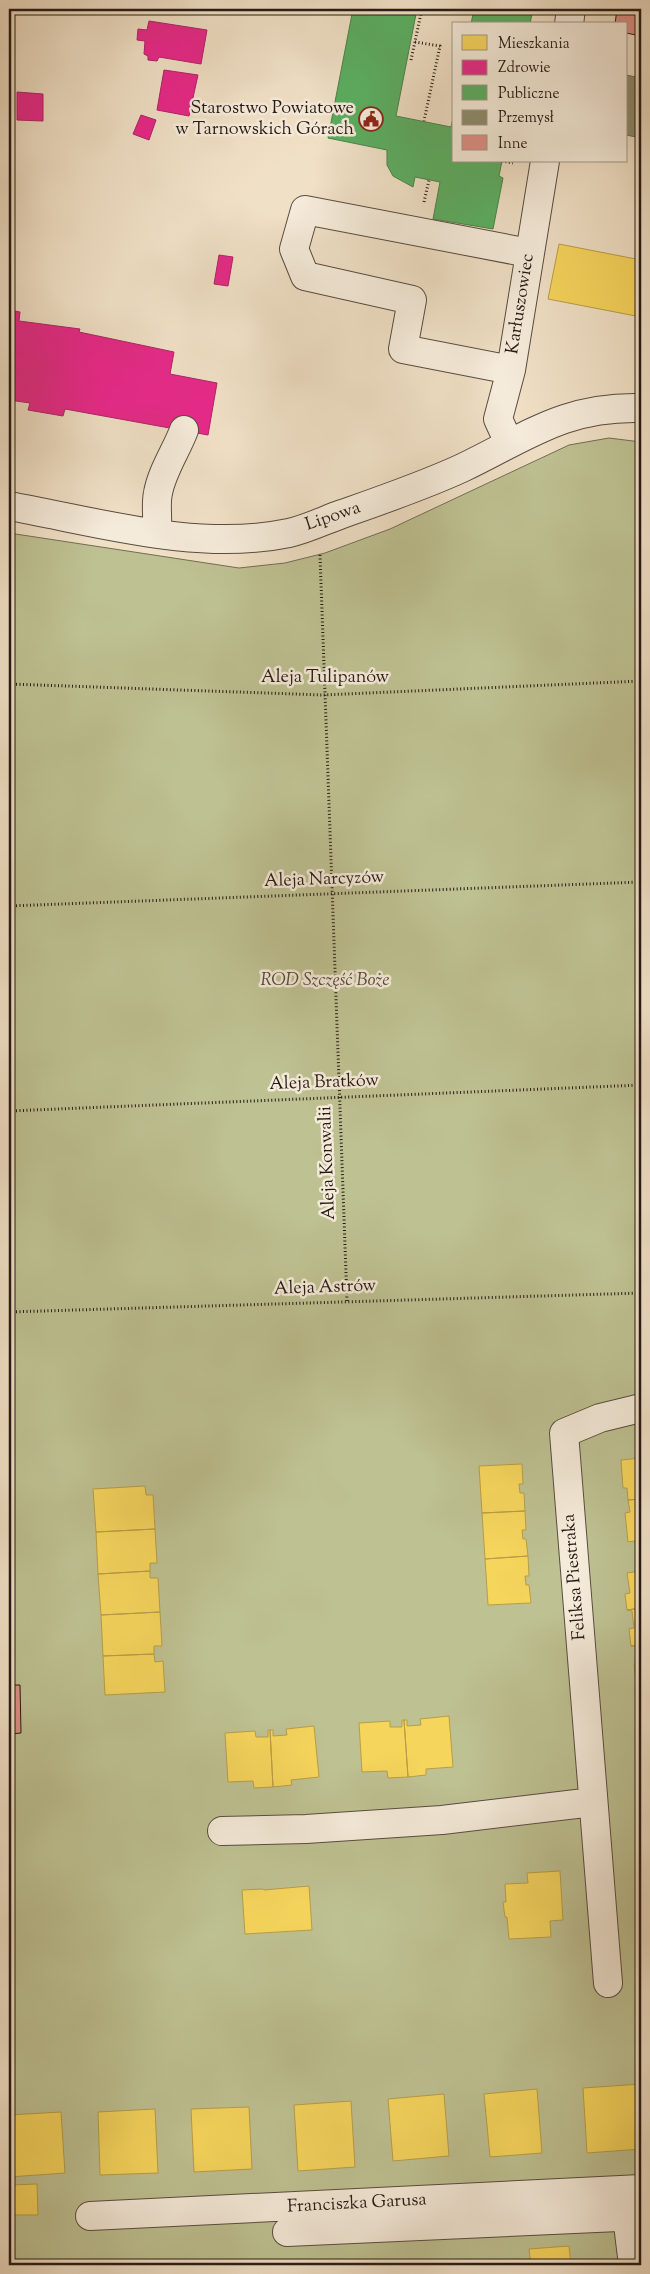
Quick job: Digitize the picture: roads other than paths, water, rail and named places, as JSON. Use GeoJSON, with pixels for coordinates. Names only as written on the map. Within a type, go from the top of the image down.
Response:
{"type":"FeatureCollection","features":[{"type":"Feature","properties":{"kind":"street"},"geometry":{"type":"LineString","coordinates":[[569,22],[571,9]]}},
{"type":"Feature","properties":{"kind":"street","name":"Karłuszowiec"},"geometry":{"type":"LineString","coordinates":[[509,443],[498,419],[511,370],[545,162]]}},
{"type":"Feature","properties":{"kind":"street"},"geometry":{"type":"LineString","coordinates":[[511,370],[403,349],[412,300],[305,276],[294,249],[305,210],[529,253]]}},
{"type":"Feature","properties":{"kind":"street","name":"Lipowa"},"geometry":{"type":"LineString","coordinates":[[9,506],[156,533],[214,539],[246,538],[289,533],[461,468],[551,422],[604,408],[641,408]]}},
{"type":"Feature","properties":{"kind":"street"},"geometry":{"type":"LineString","coordinates":[[156,533],[158,524],[157,495],[165,471],[184,430]]}},
{"type":"Feature","properties":{"kind":"street","name":"Feliksa Piestraka"},"geometry":{"type":"LineString","coordinates":[[608,1983],[564,1433],[600,1418],[641,1408]]}},
{"type":"Feature","properties":{"kind":"street"},"geometry":{"type":"LineString","coordinates":[[222,1831],[306,1830],[442,1820],[593,1802]]}},
{"type":"Feature","properties":{"kind":"street","name":"Franciszka Garusa"},"geometry":{"type":"LineString","coordinates":[[90,2216],[633,2190],[634,2265]]}},
{"type":"Feature","properties":{"kind":"street","name":"Franciszka Garusa"},"geometry":{"type":"LineString","coordinates":[[287,2232],[634,2217]]}},
{"type":"Feature","properties":{"kind":"place","name":"Starostwo Powiatowe w Tarnowskich Górach"},"geometry":{"type":"Point","coordinates":[371,119]}},
{"type":"Feature","properties":{"kind":"park label","name":"ROD Szczęść Boże"},"geometry":{"type":"Point","coordinates":[325,981]}}]}
